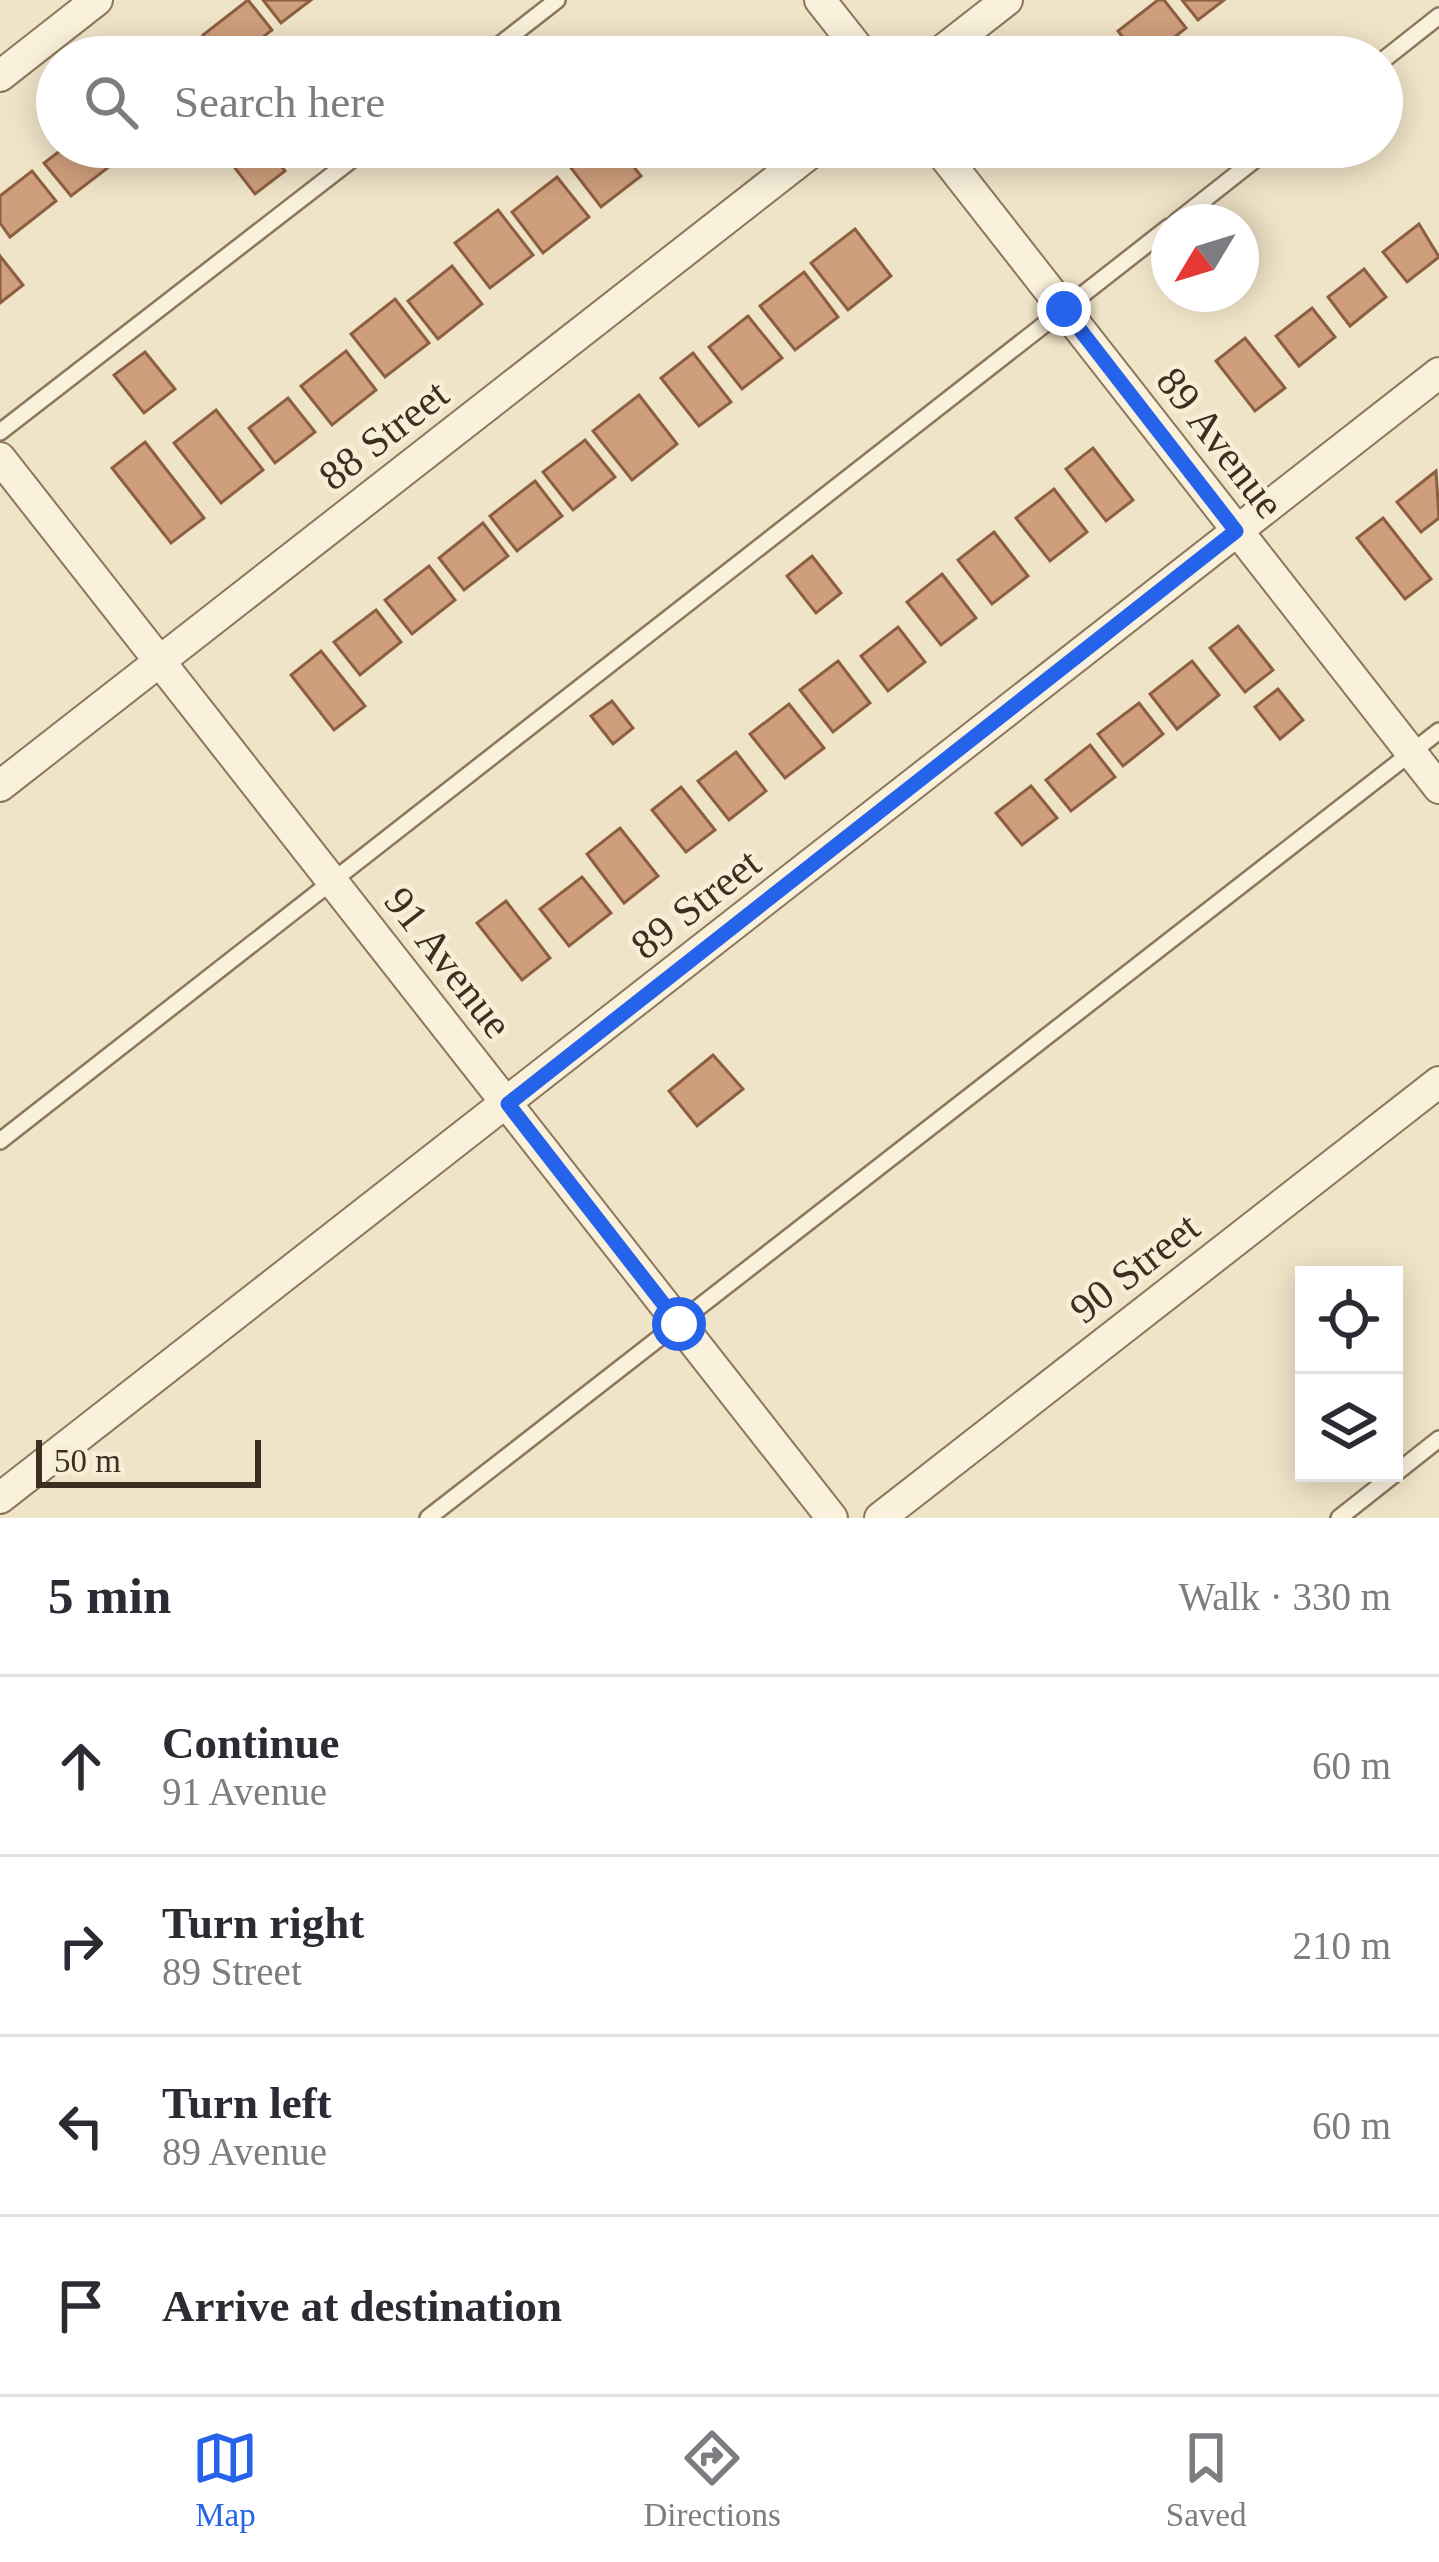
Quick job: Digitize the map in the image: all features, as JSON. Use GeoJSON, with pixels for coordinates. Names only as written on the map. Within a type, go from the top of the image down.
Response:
{"type":"FeatureCollection","features":[{"type":"Feature","properties":{"kind":"street"},"geometry":{"type":"LineString","coordinates":[[52,36],[98,0]]}},
{"type":"Feature","properties":{"kind":"street"},"geometry":{"type":"LineString","coordinates":[[820,0],[849,36]]}},
{"type":"Feature","properties":{"kind":"street"},"geometry":{"type":"LineString","coordinates":[[961,36],[1007,0]]}},
{"type":"Feature","properties":{"kind":"street"},"geometry":{"type":"LineString","coordinates":[[0,76],[36,48]]}},
{"type":"Feature","properties":{"kind":"street","name":"88 Street"},"geometry":{"type":"LineString","coordinates":[[0,786],[791,168]]}},
{"type":"Feature","properties":{"kind":"street","name":"89 Avenue"},"geometry":{"type":"LineString","coordinates":[[953,168],[1439,788]]}},
{"type":"Feature","properties":{"kind":"street","name":"89 Street"},"geometry":{"type":"LineString","coordinates":[[0,1498],[1439,373]]}},
{"type":"Feature","properties":{"kind":"street","name":"91 Avenue"},"geometry":{"type":"LineString","coordinates":[[0,458],[832,1518]]}},
{"type":"Feature","properties":{"kind":"street","name":"90 Street"},"geometry":{"type":"LineString","coordinates":[[880,1518],[1439,1082]]}},
{"type":"Feature","properties":{"kind":"lane"},"geometry":{"type":"LineString","coordinates":[[511,36],[557,0]]}},
{"type":"Feature","properties":{"kind":"lane"},"geometry":{"type":"LineString","coordinates":[[1403,44],[1439,16]]}},
{"type":"Feature","properties":{"kind":"lane"},"geometry":{"type":"LineString","coordinates":[[0,432],[341,168]]}},
{"type":"Feature","properties":{"kind":"lane"},"geometry":{"type":"LineString","coordinates":[[1199,204],[1244,168]]}},
{"type":"Feature","properties":{"kind":"lane"},"geometry":{"type":"LineString","coordinates":[[0,1141],[1151,241]]}},
{"type":"Feature","properties":{"kind":"lane"},"geometry":{"type":"LineString","coordinates":[[428,1518],[1439,731]]}},
{"type":"Feature","properties":{"kind":"lane"},"geometry":{"type":"LineString","coordinates":[[1339,1518],[1439,1439]]}},
{"type":"Feature","properties":{"kind":"building"},"geometry":{"type":"Polygon","coordinates":[[[248,0],[272,30],[264,36],[203,35],[248,0]]]}},
{"type":"Feature","properties":{"kind":"building"},"geometry":{"type":"Polygon","coordinates":[[[263,0],[311,0],[281,23],[263,0]]]}},
{"type":"Feature","properties":{"kind":"building"},"geometry":{"type":"Polygon","coordinates":[[[1158,0],[1164,0],[1186,28],[1176,36],[1122,36],[1118,31],[1158,0]]]}},
{"type":"Feature","properties":{"kind":"building"},"geometry":{"type":"Polygon","coordinates":[[[1182,0],[1224,0],[1198,20],[1182,0]]]}},
{"type":"Feature","properties":{"kind":"building"},"geometry":{"type":"Polygon","coordinates":[[[48,168],[107,168],[71,196],[48,168]]]}},
{"type":"Feature","properties":{"kind":"building"},"geometry":{"type":"Polygon","coordinates":[[[235,168],[283,168],[285,171],[255,194],[235,168]]]}},
{"type":"Feature","properties":{"kind":"building"},"geometry":{"type":"Polygon","coordinates":[[[571,168],[635,168],[641,176],[601,207],[571,168]]]}},
{"type":"Feature","properties":{"kind":"building"},"geometry":{"type":"Polygon","coordinates":[[[32,171],[56,201],[10,237],[0,223],[0,196],[32,171]]]}},
{"type":"Feature","properties":{"kind":"building"},"geometry":{"type":"Polygon","coordinates":[[[557,177],[589,217],[543,253],[512,212],[557,177]]]}},
{"type":"Feature","properties":{"kind":"building"},"geometry":{"type":"Polygon","coordinates":[[[498,210],[533,255],[490,288],[455,243],[498,210]]]}},
{"type":"Feature","properties":{"kind":"building"},"geometry":{"type":"Polygon","coordinates":[[[1419,224],[1439,257],[1407,282],[1383,252],[1419,224]]]}},
{"type":"Feature","properties":{"kind":"building"},"geometry":{"type":"Polygon","coordinates":[[[855,229],[891,276],[848,310],[811,263],[855,229]]]}},
{"type":"Feature","properties":{"kind":"building"},"geometry":{"type":"Polygon","coordinates":[[[0,256],[23,285],[0,303],[0,256]]]}},
{"type":"Feature","properties":{"kind":"building"},"geometry":{"type":"Polygon","coordinates":[[[452,266],[482,304],[438,339],[408,301],[452,266]]]}},
{"type":"Feature","properties":{"kind":"building"},"geometry":{"type":"Polygon","coordinates":[[[1364,269],[1386,297],[1350,326],[1328,297],[1364,269]]]}},
{"type":"Feature","properties":{"kind":"building"},"geometry":{"type":"Polygon","coordinates":[[[804,272],[838,317],[795,350],[760,306],[804,272]]]}},
{"type":"Feature","properties":{"kind":"building"},"geometry":{"type":"Polygon","coordinates":[[[395,299],[429,343],[385,377],[351,334],[395,299]]]}},
{"type":"Feature","properties":{"kind":"building"},"geometry":{"type":"Polygon","coordinates":[[[1312,308],[1335,337],[1299,366],[1276,336],[1312,308]]]}},
{"type":"Feature","properties":{"kind":"building"},"geometry":{"type":"Polygon","coordinates":[[[748,316],[782,358],[742,389],[709,347],[748,316]]]}},
{"type":"Feature","properties":{"kind":"building"},"geometry":{"type":"Polygon","coordinates":[[[1245,338],[1285,388],[1255,411],[1216,361],[1245,338]]]}},
{"type":"Feature","properties":{"kind":"building"},"geometry":{"type":"Polygon","coordinates":[[[346,351],[376,390],[332,425],[301,386],[346,351]]]}},
{"type":"Feature","properties":{"kind":"building"},"geometry":{"type":"Polygon","coordinates":[[[145,352],[175,389],[144,413],[114,375],[145,352]]]}},
{"type":"Feature","properties":{"kind":"building"},"geometry":{"type":"Polygon","coordinates":[[[693,353],[731,402],[699,426],[661,378],[693,353]]]}},
{"type":"Feature","properties":{"kind":"building"},"geometry":{"type":"Polygon","coordinates":[[[639,395],[677,444],[632,480],[593,431],[639,395]]]}},
{"type":"Feature","properties":{"kind":"building"},"geometry":{"type":"Polygon","coordinates":[[[288,398],[315,432],[275,463],[249,428],[288,398]]]}},
{"type":"Feature","properties":{"kind":"building"},"geometry":{"type":"Polygon","coordinates":[[[216,410],[263,470],[221,503],[174,443],[216,410]]]}},
{"type":"Feature","properties":{"kind":"building"},"geometry":{"type":"Polygon","coordinates":[[[585,440],[615,477],[573,510],[543,472],[585,440]]]}},
{"type":"Feature","properties":{"kind":"building"},"geometry":{"type":"Polygon","coordinates":[[[145,442],[204,518],[171,543],[112,468],[145,442]]]}},
{"type":"Feature","properties":{"kind":"building"},"geometry":{"type":"Polygon","coordinates":[[[1093,448],[1133,500],[1106,521],[1066,469],[1093,448]]]}},
{"type":"Feature","properties":{"kind":"building"},"geometry":{"type":"Polygon","coordinates":[[[1436,471],[1439,518],[1421,532],[1397,502],[1436,471]]]}},
{"type":"Feature","properties":{"kind":"building"},"geometry":{"type":"Polygon","coordinates":[[[535,481],[562,516],[517,551],[490,516],[535,481]]]}},
{"type":"Feature","properties":{"kind":"building"},"geometry":{"type":"Polygon","coordinates":[[[1054,489],[1087,532],[1050,561],[1016,518],[1054,489]]]}},
{"type":"Feature","properties":{"kind":"building"},"geometry":{"type":"Polygon","coordinates":[[[1383,518],[1431,579],[1405,599],[1357,538],[1383,518]]]}},
{"type":"Feature","properties":{"kind":"building"},"geometry":{"type":"Polygon","coordinates":[[[483,523],[508,556],[464,590],[439,558],[483,523]]]}},
{"type":"Feature","properties":{"kind":"building"},"geometry":{"type":"Polygon","coordinates":[[[994,532],[1028,576],[992,604],[958,560],[994,532]]]}},
{"type":"Feature","properties":{"kind":"building"},"geometry":{"type":"Polygon","coordinates":[[[812,556],[841,593],[816,613],[787,576],[812,556]]]}},
{"type":"Feature","properties":{"kind":"building"},"geometry":{"type":"Polygon","coordinates":[[[429,566],[455,600],[412,634],[385,600],[429,566]]]}},
{"type":"Feature","properties":{"kind":"building"},"geometry":{"type":"Polygon","coordinates":[[[942,574],[976,618],[941,645],[907,602],[942,574]]]}},
{"type":"Feature","properties":{"kind":"building"},"geometry":{"type":"Polygon","coordinates":[[[376,610],[401,642],[360,675],[334,642],[376,610]]]}},
{"type":"Feature","properties":{"kind":"building"},"geometry":{"type":"Polygon","coordinates":[[[1238,626],[1273,670],[1245,692],[1210,648],[1238,626]]]}},
{"type":"Feature","properties":{"kind":"building"},"geometry":{"type":"Polygon","coordinates":[[[898,627],[925,662],[888,691],[861,656],[898,627]]]}},
{"type":"Feature","properties":{"kind":"building"},"geometry":{"type":"Polygon","coordinates":[[[321,651],[365,706],[334,730],[291,675],[321,651]]]}},
{"type":"Feature","properties":{"kind":"building"},"geometry":{"type":"Polygon","coordinates":[[[838,661],[870,703],[833,732],[800,690],[838,661]]]}},
{"type":"Feature","properties":{"kind":"building"},"geometry":{"type":"Polygon","coordinates":[[[1192,661],[1219,695],[1177,729],[1150,694],[1192,661]]]}},
{"type":"Feature","properties":{"kind":"building"},"geometry":{"type":"Polygon","coordinates":[[[1278,689],[1303,720],[1280,739],[1255,707],[1278,689]]]}},
{"type":"Feature","properties":{"kind":"building"},"geometry":{"type":"Polygon","coordinates":[[[612,701],[633,728],[613,744],[591,716],[612,701]]]}},
{"type":"Feature","properties":{"kind":"building"},"geometry":{"type":"Polygon","coordinates":[[[1139,703],[1163,734],[1123,766],[1098,734],[1139,703]]]}},
{"type":"Feature","properties":{"kind":"building"},"geometry":{"type":"Polygon","coordinates":[[[789,704],[824,748],[785,778],[750,734],[789,704]]]}},
{"type":"Feature","properties":{"kind":"building"},"geometry":{"type":"Polygon","coordinates":[[[1090,745],[1115,777],[1071,811],[1046,780],[1090,745]]]}},
{"type":"Feature","properties":{"kind":"building"},"geometry":{"type":"Polygon","coordinates":[[[736,752],[766,791],[729,820],[698,781],[736,752]]]}},
{"type":"Feature","properties":{"kind":"building"},"geometry":{"type":"Polygon","coordinates":[[[1031,786],[1057,818],[1022,845],[996,813],[1031,786]]]}},
{"type":"Feature","properties":{"kind":"building"},"geometry":{"type":"Polygon","coordinates":[[[681,787],[715,830],[686,852],[652,810],[681,787]]]}},
{"type":"Feature","properties":{"kind":"building"},"geometry":{"type":"Polygon","coordinates":[[[620,828],[658,876],[624,903],[587,854],[620,828]]]}},
{"type":"Feature","properties":{"kind":"building"},"geometry":{"type":"Polygon","coordinates":[[[582,877],[611,913],[569,946],[540,909],[582,877]]]}},
{"type":"Feature","properties":{"kind":"building"},"geometry":{"type":"Polygon","coordinates":[[[506,901],[550,958],[522,980],[477,923],[506,901]]]}},
{"type":"Feature","properties":{"kind":"building"},"geometry":{"type":"Polygon","coordinates":[[[713,1055],[743,1089],[697,1126],[669,1091],[713,1055]]]}},
{"type":"Feature","properties":{"kind":"route"},"geometry":{"type":"LineString","coordinates":[[679,1324],[508,1104],[1236,531],[1064,309]]}}]}
